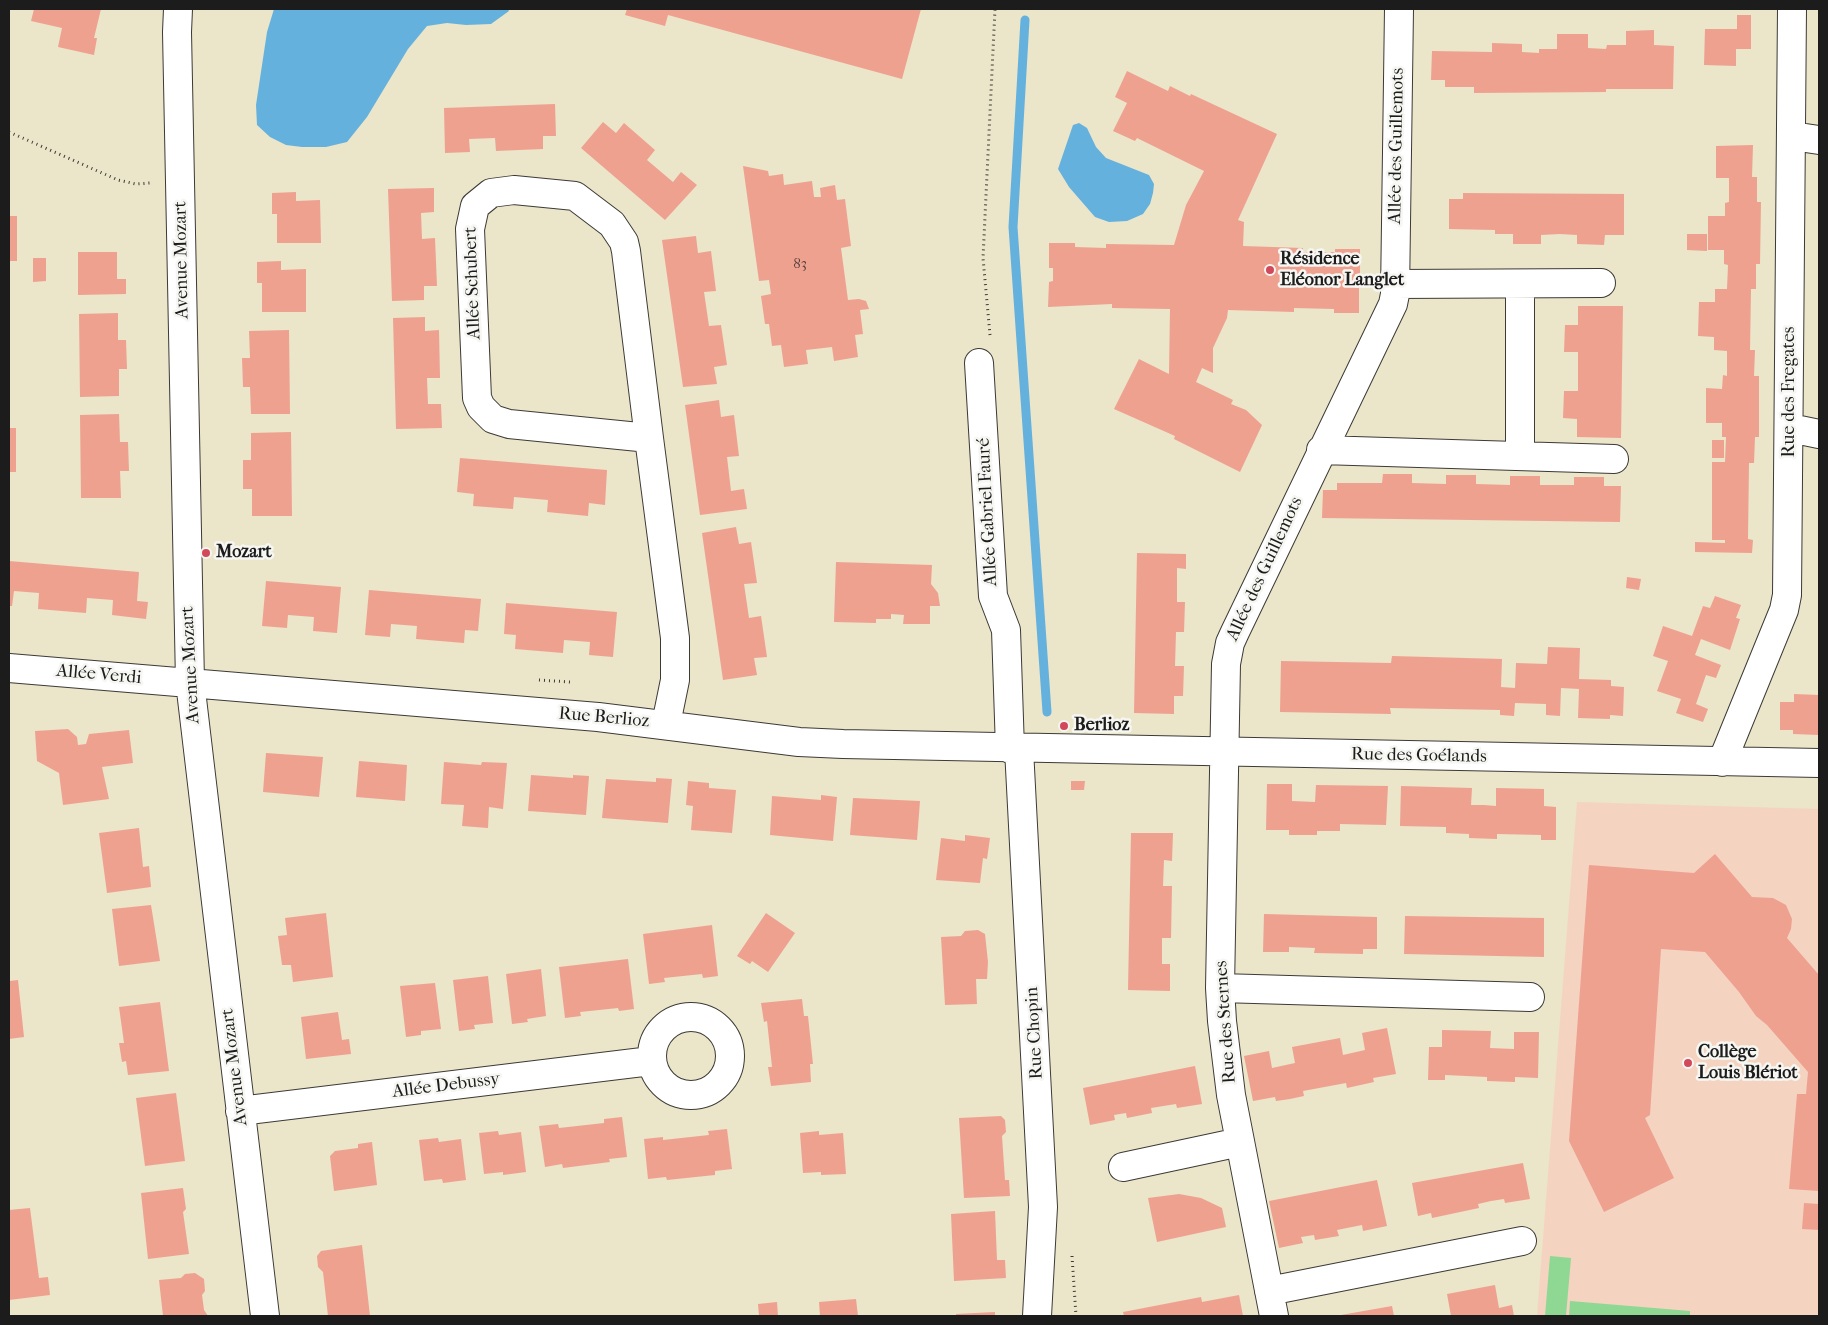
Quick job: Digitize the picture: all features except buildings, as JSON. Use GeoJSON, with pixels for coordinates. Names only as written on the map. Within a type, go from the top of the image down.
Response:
{"type":"FeatureCollection","features":[{"type":"Feature","properties":{"kind":"street","name":"Avenue Mozart"},"geometry":{"type":"LineString","coordinates":[[178,9],[190,682],[265,1316]]}},
{"type":"Feature","properties":{"kind":"street","name":"Allée des Guillemots"},"geometry":{"type":"LineString","coordinates":[[1224,753],[1226,664],[1230,643],[1321,450],[1393,304],[1396,284],[1399,9]]}},
{"type":"Feature","properties":{"kind":"street","name":"Rue des Fregates"},"geometry":{"type":"LineString","coordinates":[[1722,762],[1784,610],[1788,595],[1792,9]]}},
{"type":"Feature","properties":{"kind":"street"},"geometry":{"type":"LineString","coordinates":[[1792,136],[1819,140]]}},
{"type":"Feature","properties":{"kind":"street","name":"Allée Schubert"},"geometry":{"type":"LineString","coordinates":[[650,438],[509,424],[493,419],[481,407],[477,398],[470,229],[476,206],[491,192],[514,190],[575,196],[620,233],[626,251],[650,438],[676,662],[673,695],[666,724]]}},
{"type":"Feature","properties":{"kind":"street"},"geometry":{"type":"LineString","coordinates":[[1396,284],[1601,284]]}},
{"type":"Feature","properties":{"kind":"street"},"geometry":{"type":"LineString","coordinates":[[1520,284],[1520,456]]}},
{"type":"Feature","properties":{"kind":"street","name":"Allée Gabriel Fauré"},"geometry":{"type":"LineString","coordinates":[[979,363],[993,596],[1006,630],[1015,749]]}},
{"type":"Feature","properties":{"kind":"street"},"geometry":{"type":"LineString","coordinates":[[1790,428],[1819,434]]}},
{"type":"Feature","properties":{"kind":"street"},"geometry":{"type":"LineString","coordinates":[[1321,450],[1614,459]]}},
{"type":"Feature","properties":{"kind":"street","name":"Allée Verdi"},"geometry":{"type":"LineString","coordinates":[[9,668],[190,682]]}},
{"type":"Feature","properties":{"kind":"street","name":"Rue Berlioz"},"geometry":{"type":"LineString","coordinates":[[190,682],[666,724],[799,742],[1015,749]]}},
{"type":"Feature","properties":{"kind":"street","name":"Rue des Goélands"},"geometry":{"type":"LineString","coordinates":[[1015,749],[1819,764]]}},
{"type":"Feature","properties":{"kind":"street","name":"Rue Chopin"},"geometry":{"type":"LineString","coordinates":[[1015,749],[1043,1207],[1038,1316]]}},
{"type":"Feature","properties":{"kind":"street","name":"Rue des Sternes"},"geometry":{"type":"LineString","coordinates":[[1224,753],[1220,988],[1225,1057],[1271,1304]]}},
{"type":"Feature","properties":{"kind":"street"},"geometry":{"type":"LineString","coordinates":[[1220,988],[1530,997]]}},
{"type":"Feature","properties":{"kind":"street","name":"Allée Debussy"},"geometry":{"type":"LineString","coordinates":[[240,1111],[652,1061]]}},
{"type":"Feature","properties":{"kind":"street"},"geometry":{"type":"LineString","coordinates":[[1123,1167],[1240,1142]]}},
{"type":"Feature","properties":{"kind":"street"},"geometry":{"type":"LineString","coordinates":[[1271,1304],[1522,1241]]}},
{"type":"Feature","properties":{"kind":"path"},"geometry":{"type":"LineString","coordinates":[[9,132],[118,180],[136,184],[180,182]]}},
{"type":"Feature","properties":{"kind":"shaded area","name":"Collège Louis Blériot"},"geometry":{"type":"Polygon","coordinates":[[[1577,802],[1819,809],[1819,1316],[1537,1316],[1577,802]]]}},
{"type":"Feature","properties":{"kind":"green space"},"geometry":{"type":"Polygon","coordinates":[[[1550,1256],[1571,1258],[1566,1316],[1545,1316],[1550,1256]]]}},
{"type":"Feature","properties":{"kind":"green space"},"geometry":{"type":"Polygon","coordinates":[[[1570,1301],[1690,1311],[1690,1316],[1569,1316],[1570,1301]]]}},
{"type":"Feature","properties":{"kind":"water"},"geometry":{"type":"Polygon","coordinates":[[[274,9],[508,9],[509,11],[491,24],[466,25],[447,23],[427,26],[408,49],[367,117],[347,142],[326,147],[302,147],[286,145],[270,137],[257,125],[256,105],[267,32],[274,9]]]}},
{"type":"Feature","properties":{"kind":"water"},"geometry":{"type":"Polygon","coordinates":[[[1079,123],[1087,128],[1096,147],[1106,158],[1149,175],[1154,184],[1153,193],[1150,204],[1143,214],[1127,221],[1109,222],[1095,217],[1069,187],[1058,169],[1073,125],[1079,123]]]}},
{"type":"Feature","properties":{"kind":"waterway"},"geometry":{"type":"LineString","coordinates":[[1025,20],[1013,227],[1047,712]]}},
{"type":"Feature","properties":{"kind":"place","name":"Résidence Eléonor Langlet"},"geometry":{"type":"Point","coordinates":[1270,270]}},
{"type":"Feature","properties":{"kind":"place","name":"Mozart"},"geometry":{"type":"Point","coordinates":[206,553]}},
{"type":"Feature","properties":{"kind":"place","name":"Berlioz"},"geometry":{"type":"Point","coordinates":[1064,726]}},
{"type":"Feature","properties":{"kind":"place","name":"Collège Louis Blériot"},"geometry":{"type":"Point","coordinates":[1688,1063]}}]}
